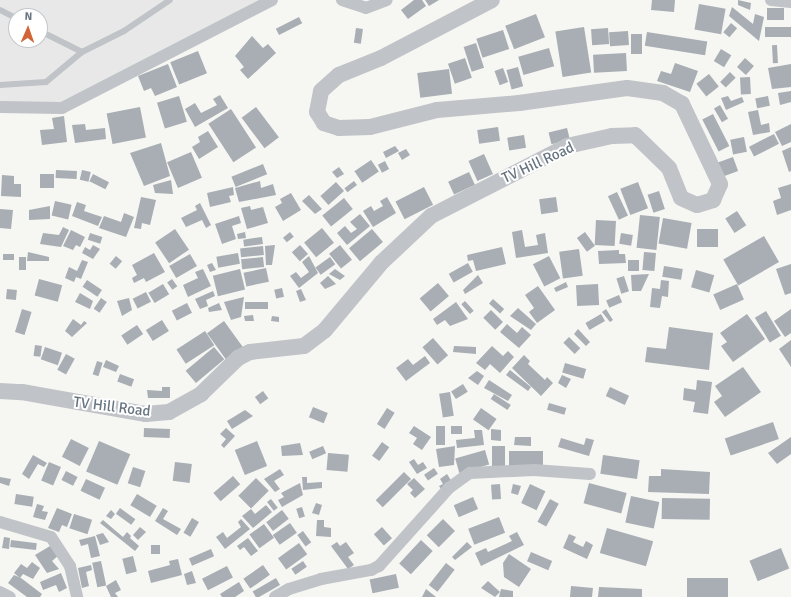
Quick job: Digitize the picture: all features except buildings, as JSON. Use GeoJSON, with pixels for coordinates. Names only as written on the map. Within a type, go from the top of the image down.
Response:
{"type":"FeatureCollection","features":[{"type":"Feature","properties":{"kind":"street"},"geometry":{"type":"LineString","coordinates":[[0,107],[62,108],[272,0]]}},
{"type":"Feature","properties":{"kind":"street"},"geometry":{"type":"LineString","coordinates":[[342,0],[366,8],[388,0]]}},
{"type":"Feature","properties":{"kind":"street","name":"TV Hill Road"},"geometry":{"type":"LineString","coordinates":[[0,391],[22,392],[146,414],[169,412],[201,394],[238,358],[250,352],[304,346],[325,330],[376,268],[430,216],[566,146],[612,136],[635,135],[668,168],[681,198],[697,205],[713,200],[720,184],[682,104],[663,93],[627,88],[437,110],[370,127],[339,128],[324,123],[317,112],[321,91],[339,75],[381,58],[492,0]]}},
{"type":"Feature","properties":{"kind":"street"},"geometry":{"type":"LineString","coordinates":[[771,0],[791,2]]}},
{"type":"Feature","properties":{"kind":"street"},"geometry":{"type":"LineString","coordinates":[[275,597],[288,589],[321,579],[371,570],[379,566],[448,488],[470,473],[534,470],[590,474]]}},
{"type":"Feature","properties":{"kind":"street"},"geometry":{"type":"LineString","coordinates":[[0,522],[51,537],[70,566],[76,597]]}},
{"type":"Feature","properties":{"kind":"street"},"geometry":{"type":"LineString","coordinates":[[0,592],[10,597]]}},
{"type":"Feature","properties":{"kind":"lane"},"geometry":{"type":"LineString","coordinates":[[0,85],[46,82],[82,52],[124,31],[170,0]]}},
{"type":"Feature","properties":{"kind":"lane"},"geometry":{"type":"LineString","coordinates":[[48,35],[82,52]]}},
{"type":"Feature","properties":{"kind":"shaded area"},"geometry":{"type":"Polygon","coordinates":[[[0,0],[272,0],[62,108],[0,107],[0,0]]]}}]}
